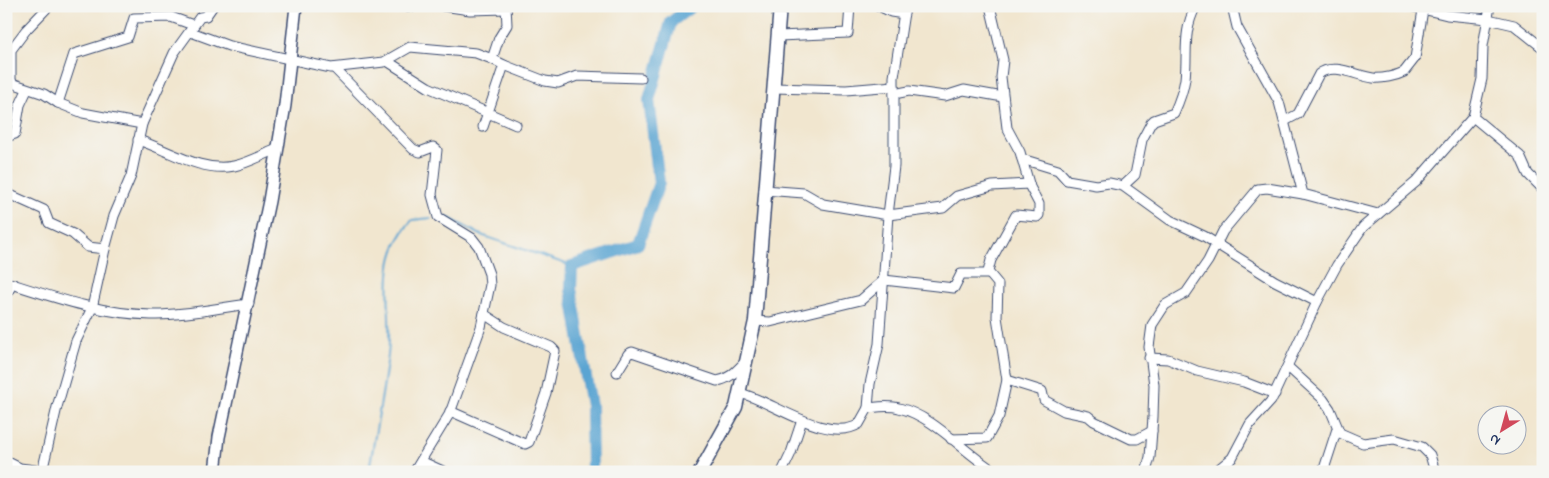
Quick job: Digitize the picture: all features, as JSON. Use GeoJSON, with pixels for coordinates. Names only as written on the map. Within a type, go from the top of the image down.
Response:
{"type":"FeatureCollection","features":[{"type":"Feature","properties":{"kind":"highway"},"geometry":{"type":"LineString","coordinates":[[700,472],[736,408],[755,321],[780,6]]}},
{"type":"Feature","properties":{"kind":"main road"},"geometry":{"type":"LineString","coordinates":[[215,472],[220,437],[249,304],[285,105],[296,6]]}},
{"type":"Feature","properties":{"kind":"street"},"geometry":{"type":"LineString","coordinates":[[49,6],[26,30],[11,50],[9,82],[27,90],[44,94],[58,103],[92,115],[142,124]]}},
{"type":"Feature","properties":{"kind":"street"},"geometry":{"type":"LineString","coordinates":[[6,461],[20,468],[42,471],[57,407],[76,341],[92,308],[114,216],[131,176],[142,124],[169,61],[200,17],[206,16],[213,6]]}},
{"type":"Feature","properties":{"kind":"street"},"geometry":{"type":"LineString","coordinates":[[398,6],[432,6]]}},
{"type":"Feature","properties":{"kind":"street"},"geometry":{"type":"LineString","coordinates":[[443,6],[470,10],[506,8],[507,25],[498,38],[492,59]]}},
{"type":"Feature","properties":{"kind":"street"},"geometry":{"type":"LineString","coordinates":[[779,36],[848,33],[850,6]]}},
{"type":"Feature","properties":{"kind":"street"},"geometry":{"type":"LineString","coordinates":[[740,393],[755,397],[802,420],[832,428],[849,429],[859,424],[868,408],[869,388],[879,344],[888,216],[894,166],[895,64],[904,10],[894,13],[879,6]]}},
{"type":"Feature","properties":{"kind":"street"},"geometry":{"type":"LineString","coordinates":[[988,274],[991,260],[1016,215],[1037,217],[1039,215],[1039,204],[1029,184],[1022,159],[1007,128],[1003,97],[1003,60],[990,6]]}},
{"type":"Feature","properties":{"kind":"street"},"geometry":{"type":"LineString","coordinates":[[1123,186],[1136,175],[1142,140],[1151,124],[1154,120],[1174,113],[1182,95],[1185,79],[1185,38],[1196,6]]}},
{"type":"Feature","properties":{"kind":"street"},"geometry":{"type":"LineString","coordinates":[[1232,6],[1237,26],[1272,89],[1285,121],[1303,194]]}},
{"type":"Feature","properties":{"kind":"street"},"geometry":{"type":"LineString","coordinates":[[1410,6],[1447,15],[1488,19],[1516,26],[1543,48]]}},
{"type":"Feature","properties":{"kind":"street"},"geometry":{"type":"LineString","coordinates":[[1215,472],[1232,458],[1250,424],[1267,407],[1275,394],[1317,302],[1343,256],[1363,227],[1422,176],[1473,117],[1482,79],[1483,46],[1490,6]]}},
{"type":"Feature","properties":{"kind":"street"},"geometry":{"type":"LineString","coordinates":[[1285,121],[1298,114],[1319,74],[1324,70],[1332,68],[1373,78],[1404,72],[1414,63],[1423,10]]}},
{"type":"Feature","properties":{"kind":"street"},"geometry":{"type":"LineString","coordinates":[[58,103],[74,54],[128,37],[135,17],[171,17],[229,46],[334,68],[387,61],[410,47],[476,53],[545,81],[558,83],[577,76],[641,78]]}},
{"type":"Feature","properties":{"kind":"street"},"geometry":{"type":"LineString","coordinates":[[387,61],[428,87],[516,125]]}},
{"type":"Feature","properties":{"kind":"street"},"geometry":{"type":"LineString","coordinates":[[483,126],[504,65]]}},
{"type":"Feature","properties":{"kind":"street"},"geometry":{"type":"LineString","coordinates":[[334,68],[413,149],[420,152],[432,147],[437,150],[432,195],[434,208],[443,222],[464,232],[479,247],[489,274],[489,293],[484,314],[450,411],[414,472]]}},
{"type":"Feature","properties":{"kind":"street"},"geometry":{"type":"LineString","coordinates":[[774,88],[894,90],[945,96],[964,90],[1003,97]]}},
{"type":"Feature","properties":{"kind":"street"},"geometry":{"type":"LineString","coordinates":[[6,137],[15,134],[20,105],[27,90]]}},
{"type":"Feature","properties":{"kind":"street"},"geometry":{"type":"LineString","coordinates":[[1473,117],[1520,156],[1528,174],[1543,189]]}},
{"type":"Feature","properties":{"kind":"street"},"geometry":{"type":"LineString","coordinates":[[138,140],[196,163],[219,168],[237,166],[277,149]]}},
{"type":"Feature","properties":{"kind":"street"},"geometry":{"type":"LineString","coordinates":[[1022,159],[1058,170],[1067,180],[1096,185],[1109,183],[1123,186],[1170,220],[1204,236],[1275,281],[1317,302]]}},
{"type":"Feature","properties":{"kind":"street"},"geometry":{"type":"LineString","coordinates":[[764,190],[804,193],[823,204],[888,216],[943,208],[957,196],[992,186],[1029,184]]}},
{"type":"Feature","properties":{"kind":"street"},"geometry":{"type":"LineString","coordinates":[[1146,472],[1152,431],[1154,384],[1149,358],[1149,337],[1158,314],[1165,305],[1186,293],[1208,261],[1223,231],[1258,189],[1268,188],[1303,194],[1378,214]]}},
{"type":"Feature","properties":{"kind":"street"},"geometry":{"type":"LineString","coordinates":[[6,193],[44,210],[48,223],[72,234],[83,245],[105,249]]}},
{"type":"Feature","properties":{"kind":"street"},"geometry":{"type":"LineString","coordinates":[[755,321],[770,322],[861,300],[884,280],[954,288],[961,274],[988,274],[998,284],[996,312],[1000,348],[1007,380],[1000,411],[989,436],[951,439]]}},
{"type":"Feature","properties":{"kind":"street"},"geometry":{"type":"LineString","coordinates":[[6,294],[10,283],[92,308],[152,316],[174,315],[249,304]]}},
{"type":"Feature","properties":{"kind":"street"},"geometry":{"type":"LineString","coordinates":[[450,411],[527,444],[544,402],[556,351],[551,347],[504,327],[484,314]]}},
{"type":"Feature","properties":{"kind":"street"},"geometry":{"type":"LineString","coordinates":[[617,372],[628,354],[635,352],[716,381],[725,380],[748,359]]}},
{"type":"Feature","properties":{"kind":"street"},"geometry":{"type":"LineString","coordinates":[[1149,358],[1168,360],[1191,370],[1244,382],[1275,394]]}},
{"type":"Feature","properties":{"kind":"street"},"geometry":{"type":"LineString","coordinates":[[1288,367],[1323,398],[1330,409],[1337,429],[1346,436],[1364,443],[1394,439],[1422,447],[1430,455],[1435,472]]}},
{"type":"Feature","properties":{"kind":"street"},"geometry":{"type":"LineString","coordinates":[[1007,380],[1042,392],[1044,400],[1060,410],[1088,416],[1094,422],[1131,438],[1137,439],[1152,431]]}},
{"type":"Feature","properties":{"kind":"street"},"geometry":{"type":"LineString","coordinates":[[868,408],[897,407],[907,410],[996,472]]}},
{"type":"Feature","properties":{"kind":"street"},"geometry":{"type":"LineString","coordinates":[[782,472],[791,453],[802,420]]}},
{"type":"Feature","properties":{"kind":"street"},"geometry":{"type":"LineString","coordinates":[[1323,472],[1337,429]]}},
{"type":"Feature","properties":{"kind":"street"},"geometry":{"type":"LineString","coordinates":[[421,461],[445,472]]}},
{"type":"Feature","properties":{"kind":"waterway"},"geometry":{"type":"LineString","coordinates":[[592,472],[591,406],[571,289],[572,266],[638,244],[659,183],[649,100],[671,22],[692,6]]}},
{"type":"Feature","properties":{"kind":"waterway"},"geometry":{"type":"LineString","coordinates":[[445,216],[481,235],[572,266]]}},
{"type":"Feature","properties":{"kind":"waterway"},"geometry":{"type":"LineString","coordinates":[[369,472],[388,355],[388,284],[393,251],[412,220],[431,218]]}}]}
